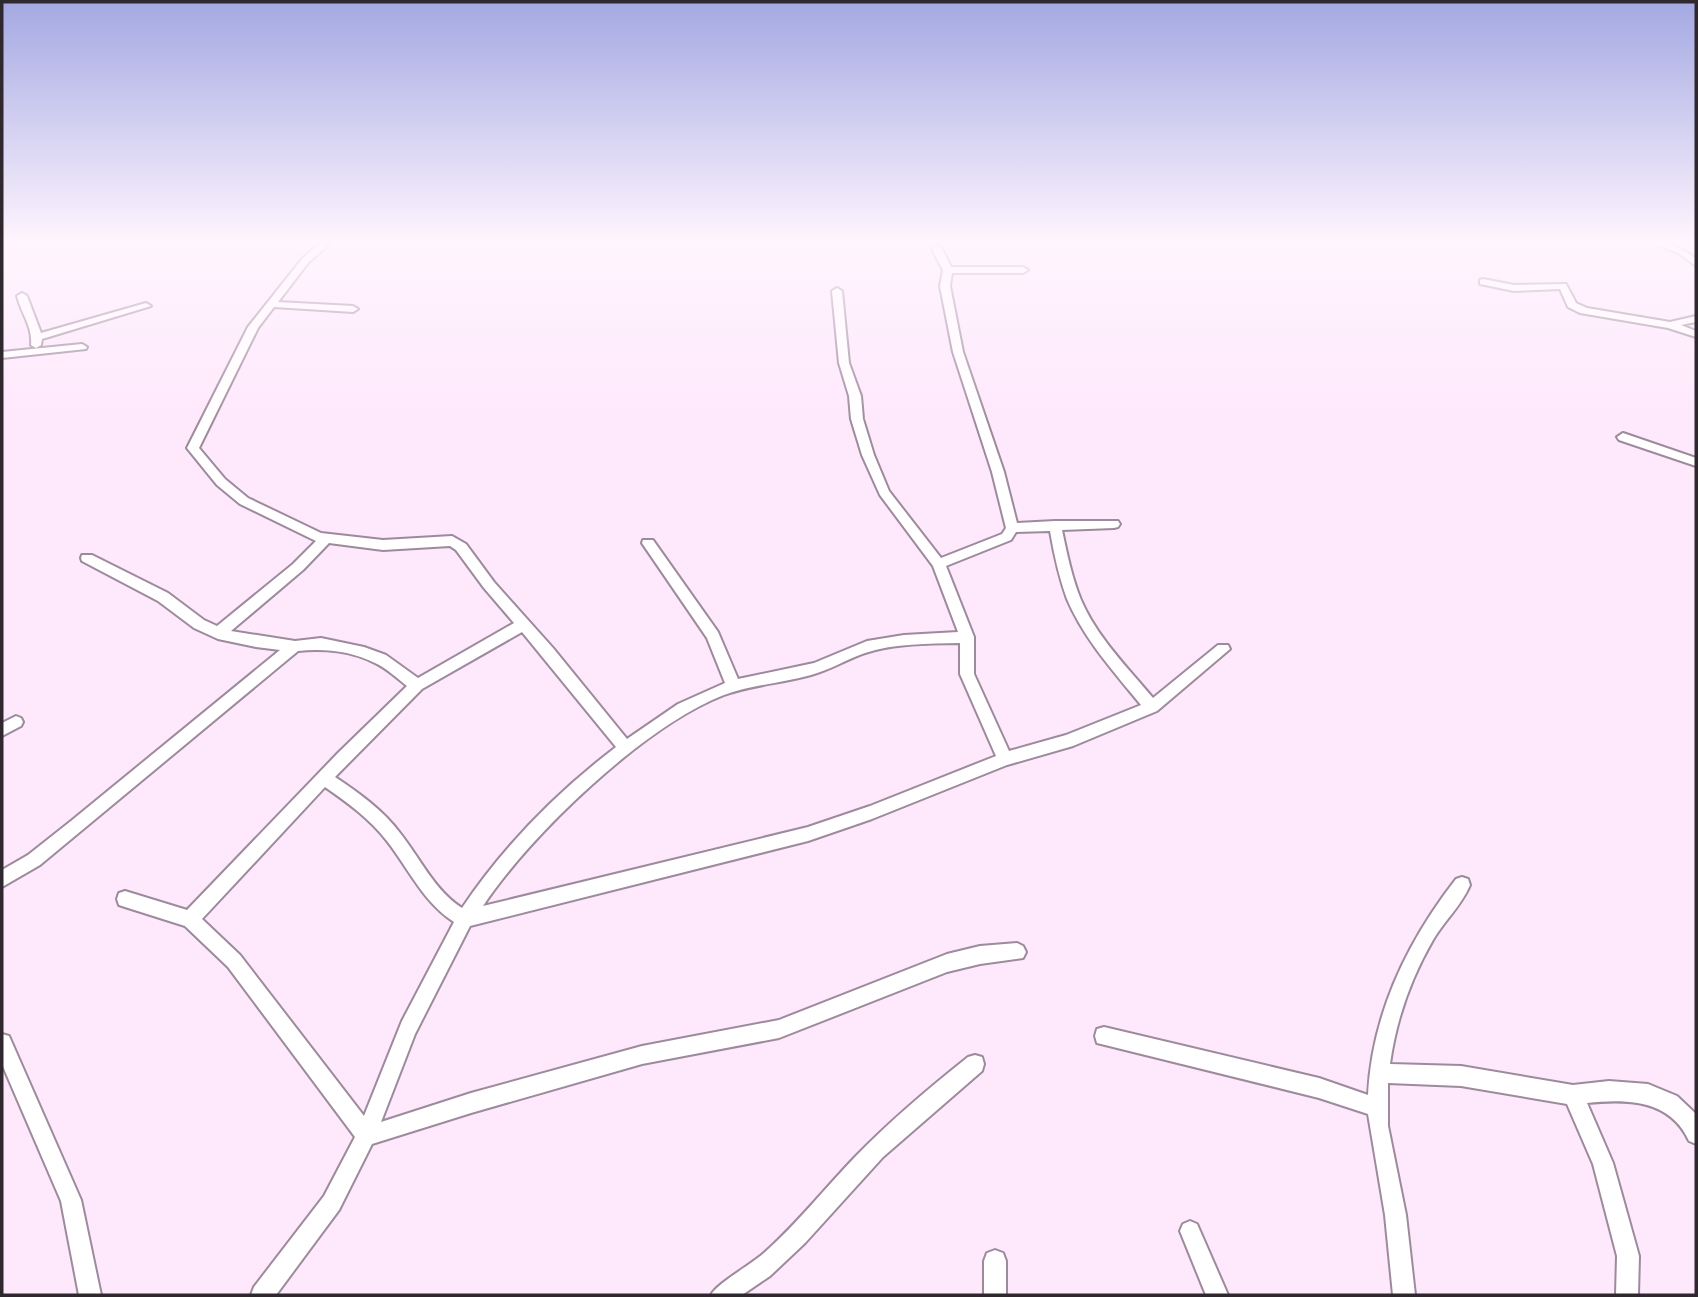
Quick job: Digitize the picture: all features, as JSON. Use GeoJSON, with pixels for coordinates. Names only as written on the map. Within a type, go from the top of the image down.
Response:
{"type":"FeatureCollection","features":[{"type":"Feature","properties":{"kind":"street"},"geometry":{"type":"LineString","coordinates":[[23,304],[38,337],[35,349]]}},
{"type":"Feature","properties":{"kind":"street"},"geometry":{"type":"LineString","coordinates":[[353,309],[271,304],[253,327],[193,448],[221,482],[244,501],[319,537],[383,544],[452,541],[461,547],[625,748]]}},
{"type":"Feature","properties":{"kind":"street"},"geometry":{"type":"LineString","coordinates":[[838,304],[844,363],[855,396],[857,419],[868,455],[884,492],[939,564],[967,637],[967,674],[1006,759]]}},
{"type":"Feature","properties":{"kind":"street"},"geometry":{"type":"LineString","coordinates":[[939,564],[1001,540],[1007,537],[1012,528],[998,472],[958,352],[948,304]]}},
{"type":"Feature","properties":{"kind":"street"},"geometry":{"type":"LineString","coordinates":[[1571,304],[1584,311],[1671,325],[1696,334]]}},
{"type":"Feature","properties":{"kind":"street"},"geometry":{"type":"LineString","coordinates":[[38,337],[146,306]]}},
{"type":"Feature","properties":{"kind":"street"},"geometry":{"type":"LineString","coordinates":[[1671,325],[1696,319]]}},
{"type":"Feature","properties":{"kind":"street"},"geometry":{"type":"LineString","coordinates":[[2,355],[35,349],[82,347]]}},
{"type":"Feature","properties":{"kind":"street"},"geometry":{"type":"LineString","coordinates":[[1623,437],[1696,461]]}},
{"type":"Feature","properties":{"kind":"street"},"geometry":{"type":"LineString","coordinates":[[1012,528],[1114,523]]}},
{"type":"Feature","properties":{"kind":"street"},"geometry":{"type":"LineString","coordinates":[[1055,524],[1066,576],[1080,612],[1108,656],[1152,707]]}},
{"type":"Feature","properties":{"kind":"street"},"geometry":{"type":"LineString","coordinates":[[219,633],[290,574],[326,538]]}},
{"type":"Feature","properties":{"kind":"street"},"geometry":{"type":"LineString","coordinates":[[648,542],[713,636],[734,687]]}},
{"type":"Feature","properties":{"kind":"street"},"geometry":{"type":"LineString","coordinates":[[87,558],[163,597],[199,624],[219,633],[256,642],[295,646],[321,643],[364,653],[381,659],[417,685]]}},
{"type":"Feature","properties":{"kind":"street"},"geometry":{"type":"LineString","coordinates":[[190,919],[417,685],[524,624]]}},
{"type":"Feature","properties":{"kind":"street"},"geometry":{"type":"LineString","coordinates":[[262,1295],[309,1236],[340,1188],[367,1136],[402,1042],[465,919],[497,871],[557,810],[625,748],[688,706],[734,687],[816,669],[876,646],[967,637]]}},
{"type":"Feature","properties":{"kind":"street"},"geometry":{"type":"LineString","coordinates":[[2,879],[34,860],[77,826],[295,646]]}},
{"type":"Feature","properties":{"kind":"street"},"geometry":{"type":"LineString","coordinates":[[324,778],[356,799],[384,825],[440,902],[465,919],[808,834],[1006,759],[1068,741],[1152,707],[1223,649]]}},
{"type":"Feature","properties":{"kind":"street"},"geometry":{"type":"LineString","coordinates":[[2,730],[16,722]]}},
{"type":"Feature","properties":{"kind":"street"},"geometry":{"type":"LineString","coordinates":[[1404,1295],[1394,1202],[1377,1108],[1378,1073],[1392,1014],[1412,963],[1437,914],[1462,885]]}},
{"type":"Feature","properties":{"kind":"street"},"geometry":{"type":"LineString","coordinates":[[125,900],[190,919],[234,961],[367,1136]]}},
{"type":"Feature","properties":{"kind":"street"},"geometry":{"type":"LineString","coordinates":[[367,1136],[471,1103],[642,1055],[779,1030],[947,963],[980,955],[1017,952]]}},
{"type":"Feature","properties":{"kind":"street"},"geometry":{"type":"LineString","coordinates":[[1104,1036],[1319,1088],[1377,1108]]}},
{"type":"Feature","properties":{"kind":"street"},"geometry":{"type":"LineString","coordinates":[[2,1043],[71,1200],[90,1295]]}},
{"type":"Feature","properties":{"kind":"street"},"geometry":{"type":"LineString","coordinates":[[722,1295],[780,1253],[815,1219],[905,1120],[975,1064]]}},
{"type":"Feature","properties":{"kind":"street"},"geometry":{"type":"LineString","coordinates":[[1378,1073],[1461,1076],[1573,1095],[1609,1091],[1648,1094],[1670,1103],[1690,1123],[1696,1134]]}},
{"type":"Feature","properties":{"kind":"street"},"geometry":{"type":"LineString","coordinates":[[1573,1095],[1603,1163],[1628,1256],[1627,1295]]}},
{"type":"Feature","properties":{"kind":"street"},"geometry":{"type":"LineString","coordinates":[[1190,1231],[1217,1295]]}},
{"type":"Feature","properties":{"kind":"street"},"geometry":{"type":"LineString","coordinates":[[995,1261],[995,1295]]}}]}
